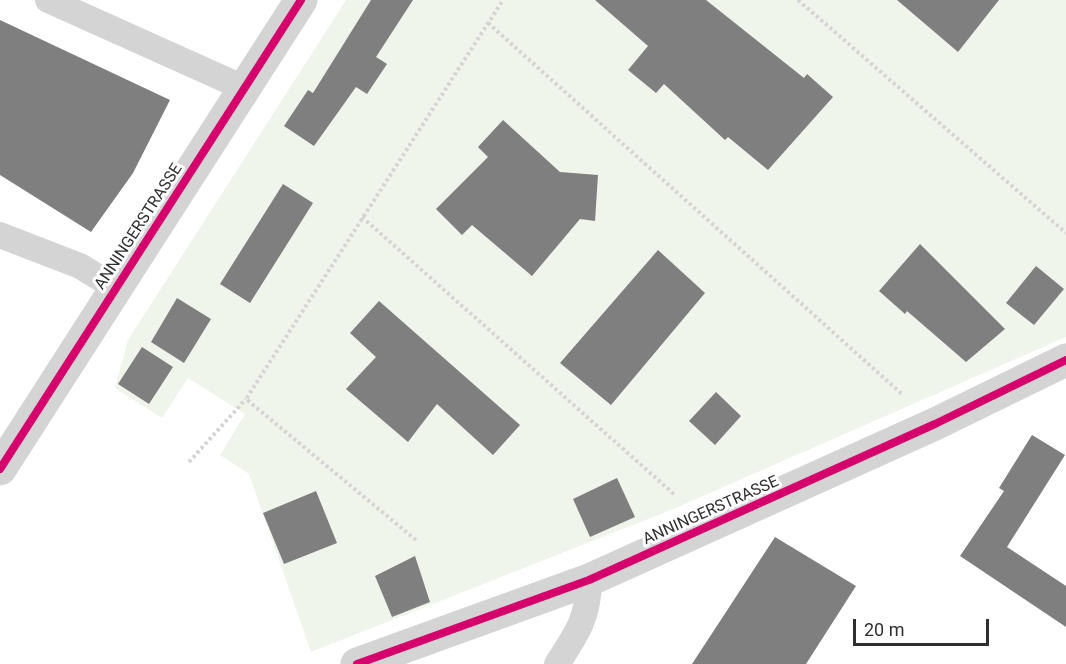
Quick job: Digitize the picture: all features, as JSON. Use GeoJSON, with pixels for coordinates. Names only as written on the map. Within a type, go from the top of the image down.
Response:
{"type":"FeatureCollection","features":[{"type":"Feature","properties":{"kind":"street","name":"ANNINGERSTRASSE"},"geometry":{"type":"LineString","coordinates":[[0,469],[301,0]]}},
{"type":"Feature","properties":{"kind":"street","name":"ANNINGERSTRASSE"},"geometry":{"type":"LineString","coordinates":[[357,664],[589,580],[935,424],[1066,360]]}},
{"type":"Feature","properties":{"kind":"lane"},"geometry":{"type":"LineString","coordinates":[[48,0],[244,88]]}},
{"type":"Feature","properties":{"kind":"lane"},"geometry":{"type":"LineString","coordinates":[[0,236],[80,266],[116,288]]}},
{"type":"Feature","properties":{"kind":"lane"},"geometry":{"type":"LineString","coordinates":[[557,664],[581,627],[589,592],[589,580]]}},
{"type":"Feature","properties":{"kind":"path"},"geometry":{"type":"LineString","coordinates":[[189,462],[246,399],[503,0]]}},
{"type":"Feature","properties":{"kind":"path"},"geometry":{"type":"LineString","coordinates":[[798,0],[1066,233]]}},
{"type":"Feature","properties":{"kind":"path"},"geometry":{"type":"LineString","coordinates":[[489,22],[935,424]]}},
{"type":"Feature","properties":{"kind":"path"},"geometry":{"type":"LineString","coordinates":[[362,217],[710,526]]}},
{"type":"Feature","properties":{"kind":"path"},"geometry":{"type":"LineString","coordinates":[[246,399],[416,540]]}},
{"type":"Feature","properties":{"kind":"shaded area"},"geometry":{"type":"Polygon","coordinates":[[[346,0],[1066,0],[1066,337],[671,510],[311,652],[249,474],[220,455],[245,414],[188,378],[162,418],[115,388],[128,340],[346,0]]]}},
{"type":"Feature","properties":{"kind":"building"},"geometry":{"type":"Polygon","coordinates":[[[371,0],[413,0],[376,57],[387,64],[367,94],[356,87],[314,146],[284,126],[308,90],[313,93],[371,0]]]}},
{"type":"Feature","properties":{"kind":"building"},"geometry":{"type":"Polygon","coordinates":[[[595,0],[706,0],[804,78],[807,74],[833,97],[768,170],[728,137],[725,140],[664,84],[656,93],[628,70],[648,46],[595,0]]]}},
{"type":"Feature","properties":{"kind":"building"},"geometry":{"type":"Polygon","coordinates":[[[897,0],[999,0],[958,52],[897,0]]]}},
{"type":"Feature","properties":{"kind":"building"},"geometry":{"type":"Polygon","coordinates":[[[0,20],[170,100],[133,173],[91,232],[0,175],[0,20]]]}},
{"type":"Feature","properties":{"kind":"building"},"geometry":{"type":"Polygon","coordinates":[[[503,120],[560,172],[598,175],[595,221],[580,219],[532,276],[472,225],[462,235],[436,209],[488,157],[478,147],[503,120]]]}},
{"type":"Feature","properties":{"kind":"building"},"geometry":{"type":"Polygon","coordinates":[[[283,184],[313,203],[250,303],[220,284],[283,184]]]}},
{"type":"Feature","properties":{"kind":"building"},"geometry":{"type":"Polygon","coordinates":[[[920,244],[1005,329],[966,362],[907,311],[905,314],[879,291],[920,244]]]}},
{"type":"Feature","properties":{"kind":"building"},"geometry":{"type":"Polygon","coordinates":[[[658,250],[705,293],[611,405],[560,363],[658,250]]]}},
{"type":"Feature","properties":{"kind":"building"},"geometry":{"type":"Polygon","coordinates":[[[1036,266],[1064,289],[1034,325],[1006,303],[1036,266]]]}},
{"type":"Feature","properties":{"kind":"building"},"geometry":{"type":"Polygon","coordinates":[[[177,298],[211,319],[184,363],[151,342],[177,298]]]}},
{"type":"Feature","properties":{"kind":"building"},"geometry":{"type":"Polygon","coordinates":[[[379,301],[520,425],[493,455],[437,404],[408,442],[346,389],[376,357],[350,333],[379,301]]]}},
{"type":"Feature","properties":{"kind":"building"},"geometry":{"type":"Polygon","coordinates":[[[142,347],[173,367],[149,404],[118,384],[142,347]]]}},
{"type":"Feature","properties":{"kind":"building"},"geometry":{"type":"Polygon","coordinates":[[[716,392],[741,416],[715,445],[689,421],[716,392]]]}},
{"type":"Feature","properties":{"kind":"building"},"geometry":{"type":"Polygon","coordinates":[[[1032,435],[1065,455],[1007,547],[1066,586],[1066,627],[960,556],[1004,491],[999,488],[1032,435]]]}},
{"type":"Feature","properties":{"kind":"building"},"geometry":{"type":"Polygon","coordinates":[[[617,478],[635,517],[590,537],[573,499],[617,478]]]}},
{"type":"Feature","properties":{"kind":"building"},"geometry":{"type":"Polygon","coordinates":[[[316,491],[337,543],[284,564],[263,513],[316,491]]]}},
{"type":"Feature","properties":{"kind":"building"},"geometry":{"type":"Polygon","coordinates":[[[775,537],[856,586],[806,664],[692,664],[775,537]]]}},
{"type":"Feature","properties":{"kind":"building"},"geometry":{"type":"Polygon","coordinates":[[[415,556],[430,602],[392,617],[375,576],[415,556]]]}},
{"type":"Feature","properties":{"kind":"cycle path"},"geometry":{"type":"LineString","coordinates":[[0,469],[301,0]]}},
{"type":"Feature","properties":{"kind":"cycle path"},"geometry":{"type":"LineString","coordinates":[[357,664],[589,580],[935,424],[1066,360]]}}]}
